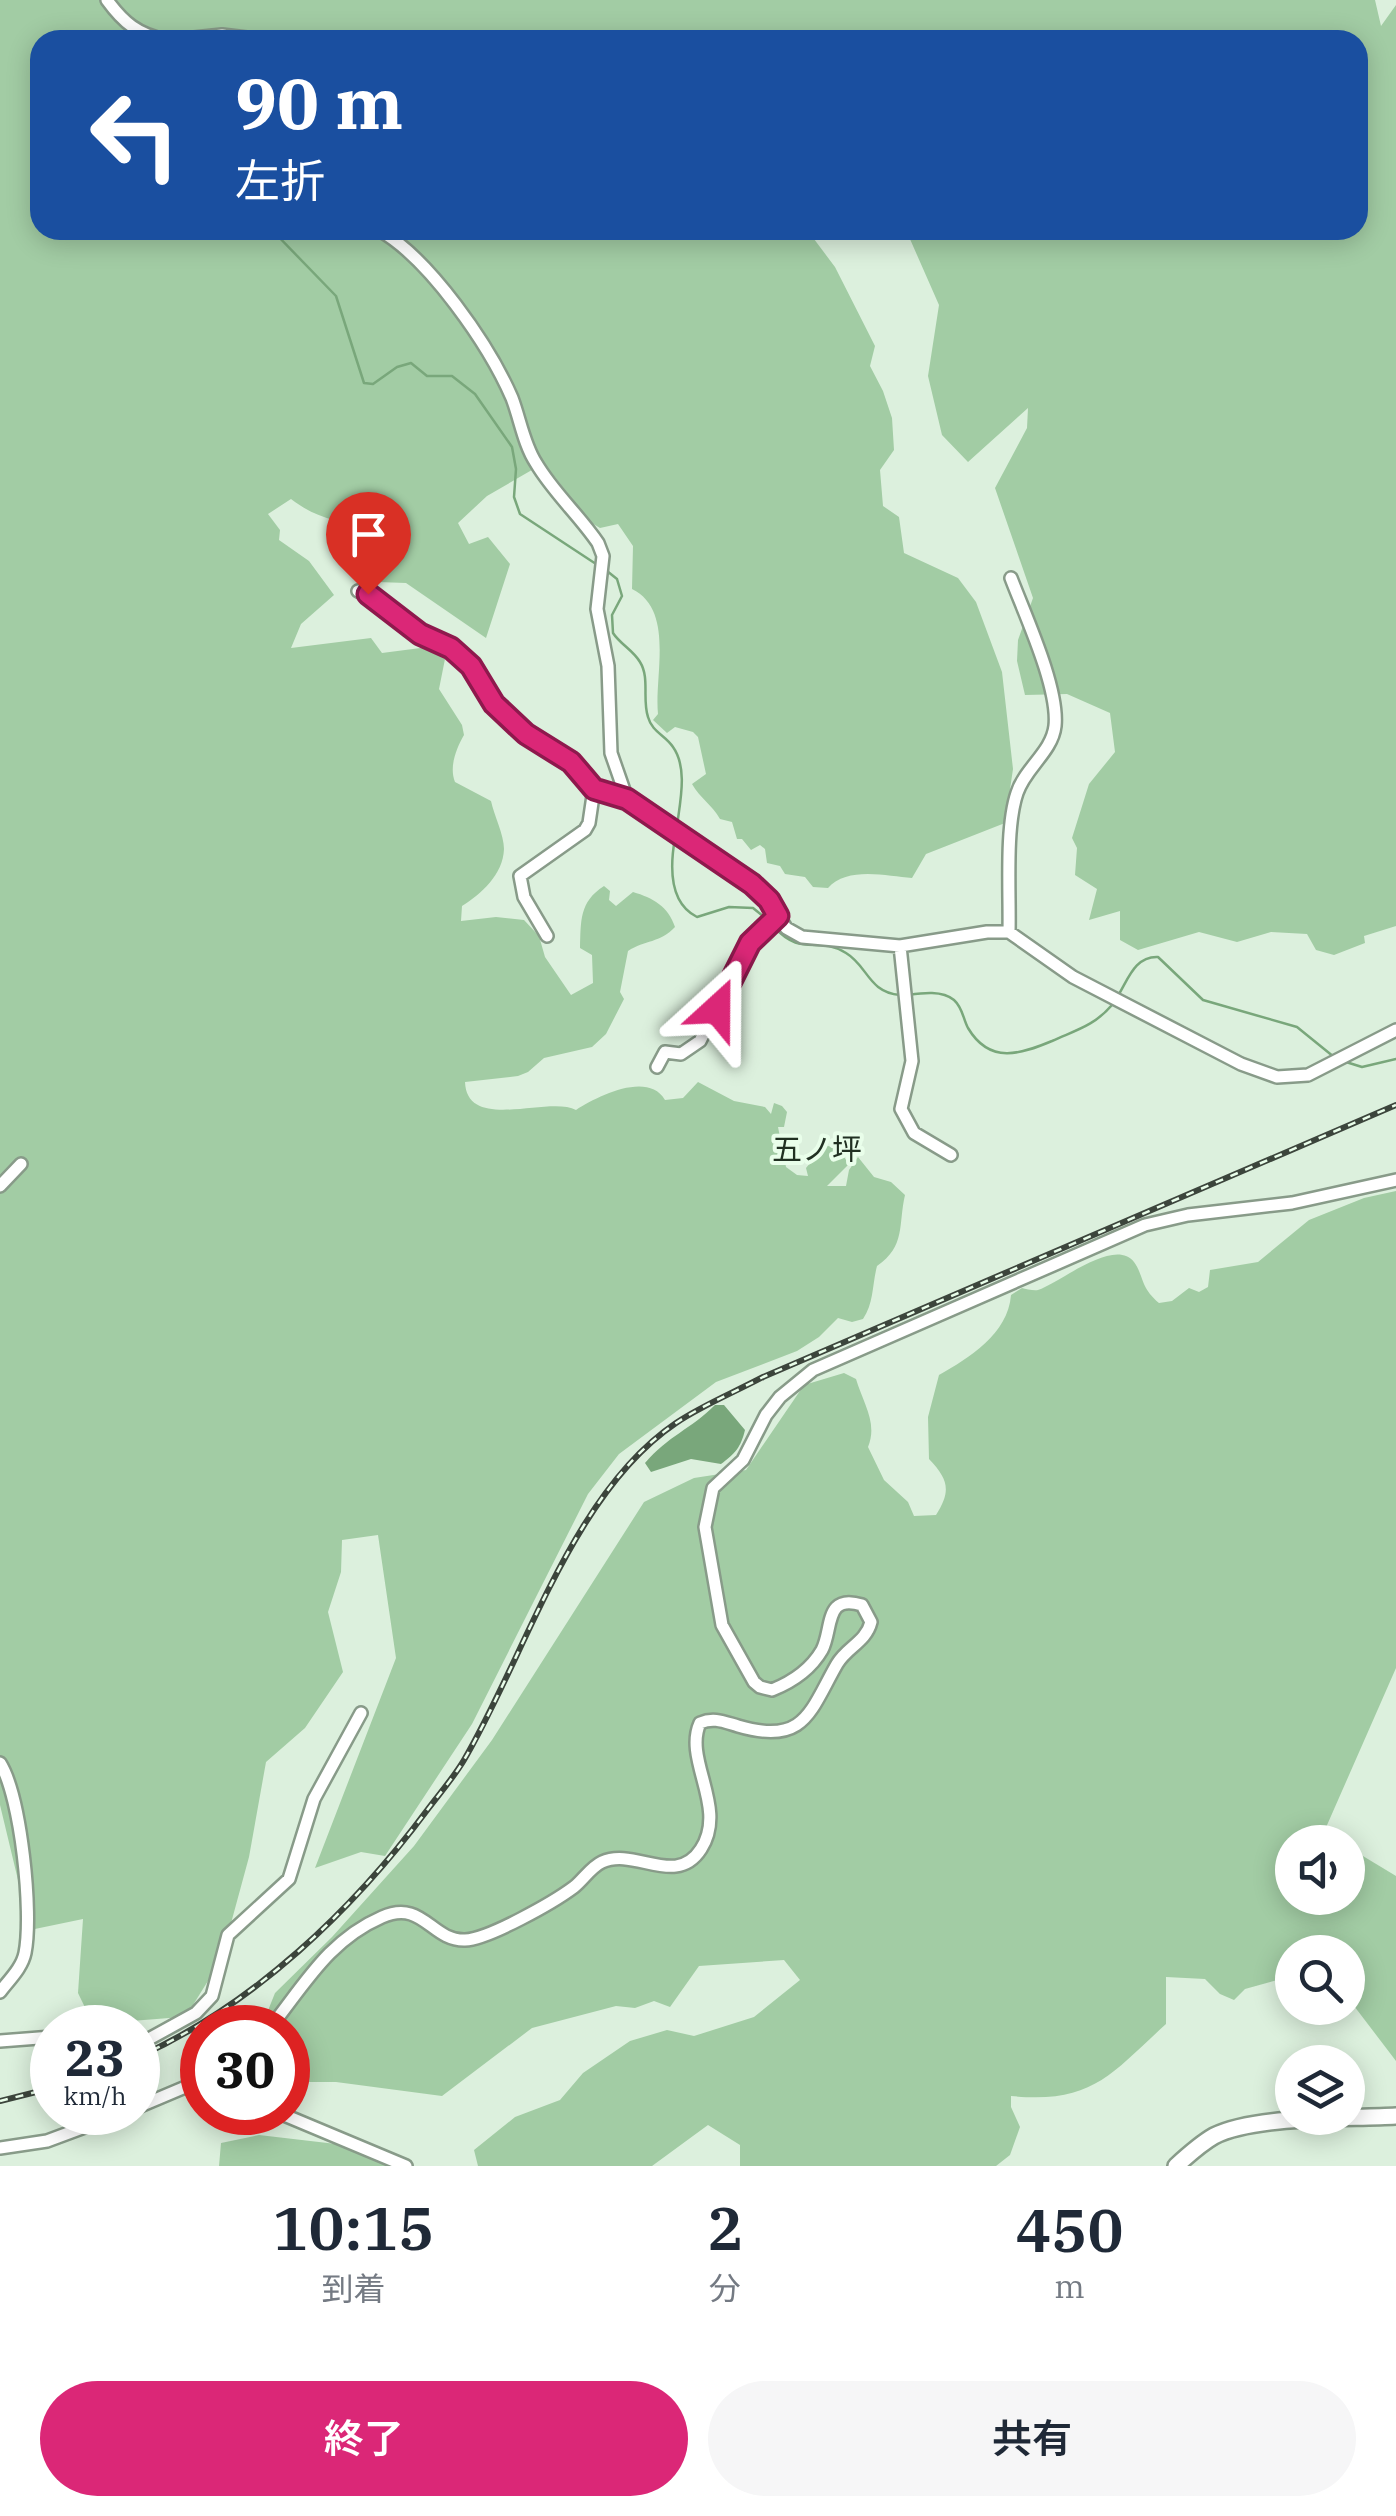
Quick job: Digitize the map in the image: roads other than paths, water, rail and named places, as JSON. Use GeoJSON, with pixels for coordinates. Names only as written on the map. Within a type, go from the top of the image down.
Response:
{"type":"FeatureCollection","features":[{"type":"Feature","properties":{"kind":"street"},"geometry":{"type":"LineString","coordinates":[[107,0],[135,30]]}},
{"type":"Feature","properties":{"kind":"street"},"geometry":{"type":"LineString","coordinates":[[397,240],[427,270],[482,345],[512,400],[533,459],[598,543],[603,556],[597,609],[608,666],[610,753],[627,799]]}},
{"type":"Feature","properties":{"kind":"street"},"geometry":{"type":"LineString","coordinates":[[1009,932],[1014,802],[1024,777],[1051,740],[1055,721],[1046,675],[1011,578]]}},
{"type":"Feature","properties":{"kind":"street"},"geometry":{"type":"LineString","coordinates":[[358,591],[389,608],[420,634],[451,648],[471,666],[494,704],[526,734],[571,762],[594,789],[627,799],[752,884],[769,900],[786,928],[802,936],[900,946],[1009,932],[1073,977],[1241,1064],[1277,1077],[1308,1075],[1396,1030]]}},
{"type":"Feature","properties":{"kind":"street"},"geometry":{"type":"LineString","coordinates":[[548,936],[524,898],[520,876],[584,830],[594,789]]}},
{"type":"Feature","properties":{"kind":"street"},"geometry":{"type":"LineString","coordinates":[[658,1067],[664,1052],[681,1054],[700,1041],[750,943],[778,916]]}},
{"type":"Feature","properties":{"kind":"street"},"geometry":{"type":"LineString","coordinates":[[900,946],[912,1061],[900,1110],[914,1132],[951,1156]]}},
{"type":"Feature","properties":{"kind":"street"},"geometry":{"type":"LineString","coordinates":[[0,1186],[22,1164]]}},
{"type":"Feature","properties":{"kind":"street"},"geometry":{"type":"LineString","coordinates":[[287,2005],[324,1955],[378,1918],[398,1911],[416,1914],[454,1938],[466,1940],[505,1926],[564,1894],[602,1862],[618,1860],[672,1868],[698,1854],[708,1835],[710,1806],[696,1733],[700,1724],[716,1720],[765,1730],[802,1723],[813,1712],[838,1662],[864,1637],[871,1622],[862,1605],[840,1605],[829,1621],[824,1647],[806,1670],[772,1690],[754,1682],[722,1626],[704,1526],[713,1488],[743,1460],[780,1397],[813,1370],[1164,1219],[1292,1203],[1396,1180]]}},
{"type":"Feature","properties":{"kind":"street"},"geometry":{"type":"LineString","coordinates":[[160,2033],[196,2013],[212,1996],[228,1935],[289,1879],[314,1799],[362,1713]]}},
{"type":"Feature","properties":{"kind":"street"},"geometry":{"type":"LineString","coordinates":[[0,1763],[14,1800],[22,1850],[26,1934],[19,1968],[0,1992]]}},
{"type":"Feature","properties":{"kind":"street"},"geometry":{"type":"LineString","coordinates":[[0,2041],[30,2039]]}},
{"type":"Feature","properties":{"kind":"street"},"geometry":{"type":"LineString","coordinates":[[1176,2166],[1212,2137],[1231,2129],[1255,2124],[1396,2116]]}},
{"type":"Feature","properties":{"kind":"street"},"geometry":{"type":"LineString","coordinates":[[310,2126],[406,2166]]}},
{"type":"Feature","properties":{"kind":"street"},"geometry":{"type":"LineString","coordinates":[[0,2148],[62,2135]]}},
{"type":"Feature","properties":{"kind":"waterway"},"geometry":{"type":"LineString","coordinates":[[282,240],[336,296],[364,383],[373,384],[397,367],[411,363],[427,376],[452,376],[475,394],[512,447],[516,469],[514,497],[520,514],[596,564]]}},
{"type":"Feature","properties":{"kind":"waterway"},"geometry":{"type":"LineString","coordinates":[[607,571],[617,579],[622,596],[612,615],[613,633],[640,662],[650,722],[678,755],[682,785],[677,826]]}},
{"type":"Feature","properties":{"kind":"waterway"},"geometry":{"type":"LineString","coordinates":[[675,838],[674,883],[688,911],[697,917],[729,907],[753,908],[769,921]]}},
{"type":"Feature","properties":{"kind":"waterway"},"geometry":{"type":"LineString","coordinates":[[774,927],[793,942],[846,953],[881,989],[900,995]]}},
{"type":"Feature","properties":{"kind":"waterway"},"geometry":{"type":"LineString","coordinates":[[1119,994],[1139,964],[1158,957],[1203,1000],[1297,1027],[1334,1057]]}},
{"type":"Feature","properties":{"kind":"waterway"},"geometry":{"type":"LineString","coordinates":[[908,995],[932,993],[949,997],[959,1006],[977,1040],[996,1052],[1007,1053],[1029,1050],[1077,1030],[1112,1005]]}},
{"type":"Feature","properties":{"kind":"waterway"},"geometry":{"type":"LineString","coordinates":[[1346,1062],[1362,1067],[1396,1059]]}},
{"type":"Feature","properties":{"kind":"railway"},"geometry":{"type":"LineString","coordinates":[[160,2046],[222,2011],[261,1982],[334,1918],[399,1847],[464,1760],[580,1532],[608,1490],[640,1453],[676,1423],[763,1377],[1396,1105]]}},
{"type":"Feature","properties":{"kind":"railway"},"geometry":{"type":"LineString","coordinates":[[0,2101],[30,2094]]}},
{"type":"Feature","properties":{"kind":"district","name":"五ノ坪"},"geometry":{"type":"Point","coordinates":[817,1150]}}]}
